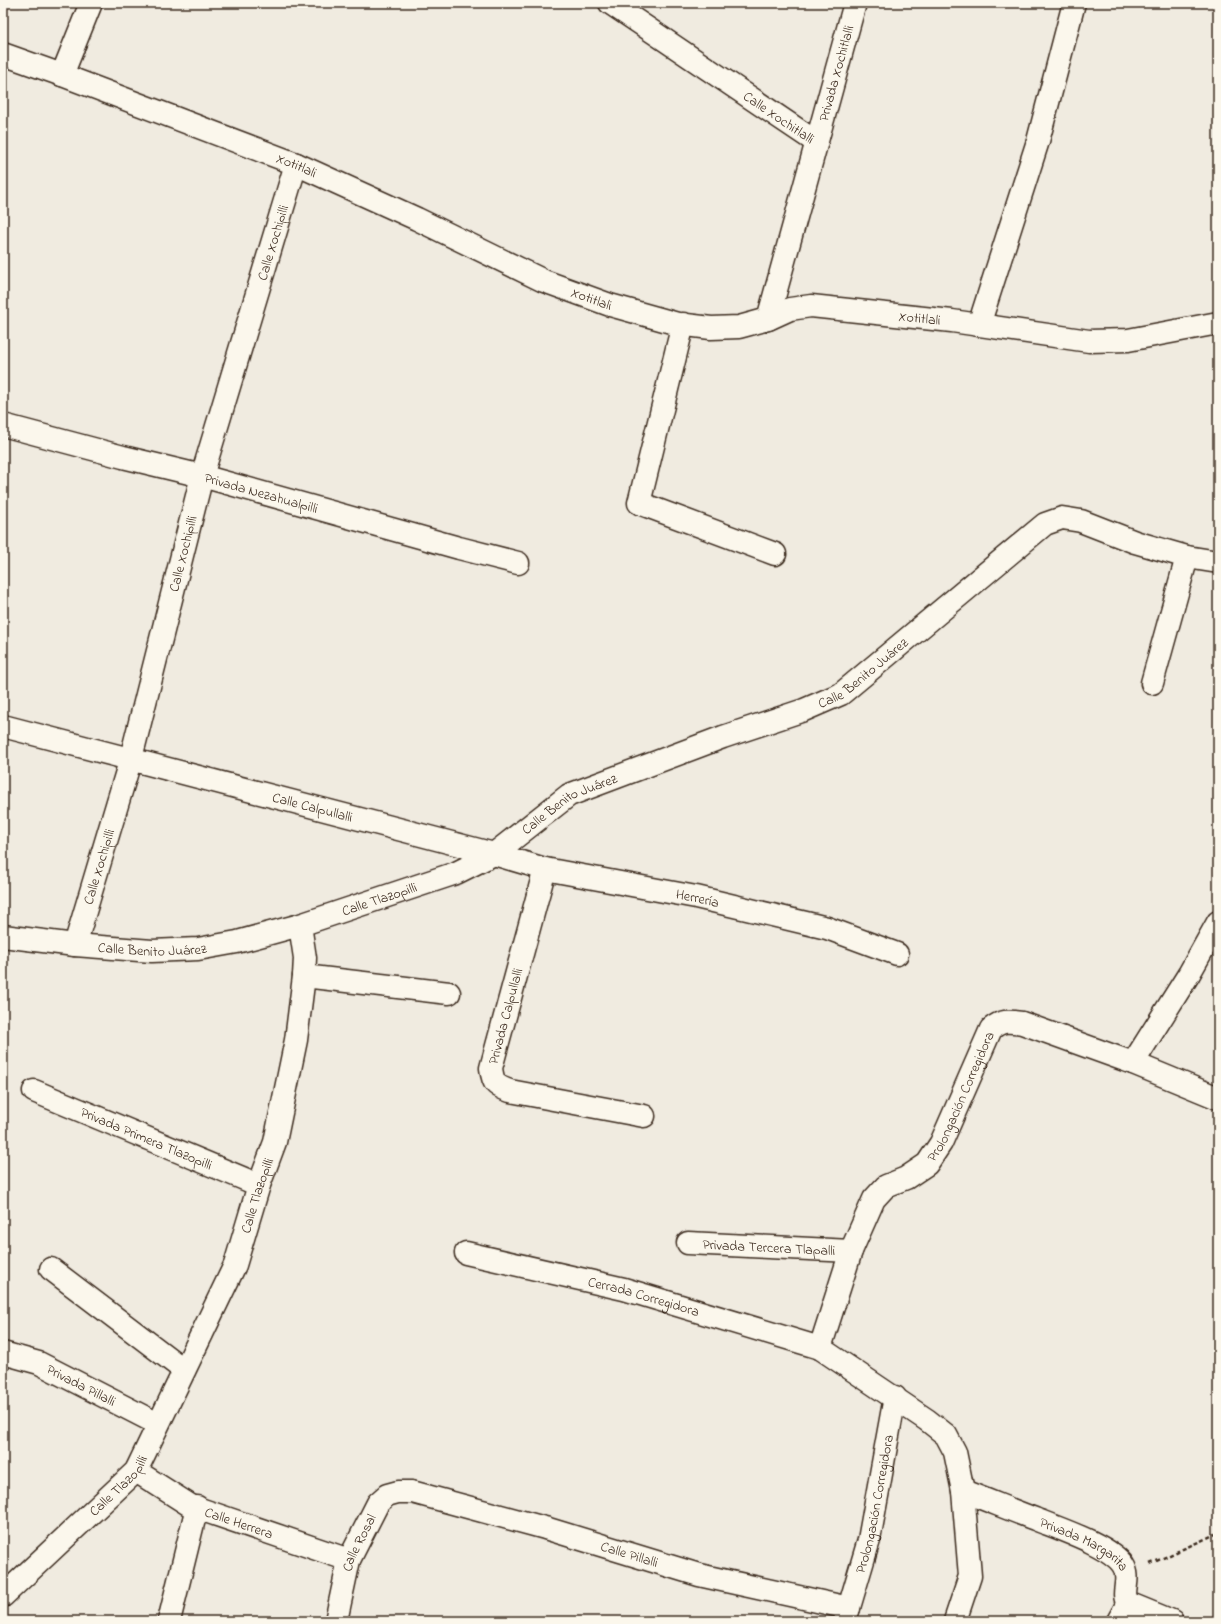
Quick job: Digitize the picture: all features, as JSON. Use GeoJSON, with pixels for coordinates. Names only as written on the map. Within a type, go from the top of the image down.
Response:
{"type":"FeatureCollection","features":[{"type":"Feature","properties":{"kind":"street"},"geometry":{"type":"LineString","coordinates":[[62,74],[90,3]]}},
{"type":"Feature","properties":{"kind":"street","name":"Calle Xochitlalli"},"geometry":{"type":"LineString","coordinates":[[610,3],[816,142],[768,319]]}},
{"type":"Feature","properties":{"kind":"street","name":"Privada Xochitlalli"},"geometry":{"type":"LineString","coordinates":[[816,142],[855,3]]}},
{"type":"Feature","properties":{"kind":"street"},"geometry":{"type":"LineString","coordinates":[[979,325],[1038,141],[1074,3]]}},
{"type":"Feature","properties":{"kind":"street","name":"Xotitlali"},"geometry":{"type":"LineString","coordinates":[[3,54],[62,74],[296,164],[417,219],[544,281],[610,305],[683,324],[711,328],[739,327],[768,319],[790,309],[811,306],[979,325],[1089,341],[1128,340],[1218,323]]}},
{"type":"Feature","properties":{"kind":"street","name":"Calle Xochipilli"},"geometry":{"type":"LineString","coordinates":[[75,945],[131,758],[202,476],[296,164]]}},
{"type":"Feature","properties":{"kind":"street"},"geometry":{"type":"LineString","coordinates":[[683,324],[640,503],[775,554]]}},
{"type":"Feature","properties":{"kind":"street","name":"Privada Nezahualpilli"},"geometry":{"type":"LineString","coordinates":[[3,425],[123,457],[202,476],[518,563]]}},
{"type":"Feature","properties":{"kind":"street","name":"Calle Benito Juárez"},"geometry":{"type":"LineString","coordinates":[[494,854],[569,795],[723,737],[804,710],[841,694],[1045,524],[1062,518],[1081,521],[1135,542],[1187,557],[1218,562]]}},
{"type":"Feature","properties":{"kind":"street"},"geometry":{"type":"LineString","coordinates":[[1152,683],[1187,557]]}},
{"type":"Feature","properties":{"kind":"street"},"geometry":{"type":"LineString","coordinates":[[3,726],[131,758]]}},
{"type":"Feature","properties":{"kind":"street","name":"Calle Calpullalli"},"geometry":{"type":"LineString","coordinates":[[131,758],[494,854]]}},
{"type":"Feature","properties":{"kind":"street","name":"Herrería"},"geometry":{"type":"LineString","coordinates":[[494,854],[544,869],[696,897],[827,928],[898,954]]}},
{"type":"Feature","properties":{"kind":"street","name":"Calle Tlazopilli"},"geometry":{"type":"LineString","coordinates":[[5,1591],[136,1471],[235,1265],[259,1185],[275,1142],[296,1040],[305,958],[300,925],[456,873],[494,854]]}},
{"type":"Feature","properties":{"kind":"street","name":"Privada Calpullalli"},"geometry":{"type":"LineString","coordinates":[[544,869],[491,1068],[493,1079],[498,1087],[510,1091],[644,1116]]}},
{"type":"Feature","properties":{"kind":"street"},"geometry":{"type":"LineString","coordinates":[[1134,1063],[1189,974],[1218,922]]}},
{"type":"Feature","properties":{"kind":"street","name":"Calle Benito Juárez"},"geometry":{"type":"LineString","coordinates":[[3,936],[75,945],[152,951],[198,949],[237,942],[300,925]]}},
{"type":"Feature","properties":{"kind":"street"},"geometry":{"type":"LineString","coordinates":[[304,976],[449,993]]}},
{"type":"Feature","properties":{"kind":"street","name":"Prolongación Corregidora"},"geometry":{"type":"LineString","coordinates":[[820,1348],[851,1251],[874,1199],[886,1186],[906,1178],[927,1164],[941,1143],[991,1029],[998,1023],[1010,1021],[1022,1023],[1134,1063],[1218,1098]]}},
{"type":"Feature","properties":{"kind":"street","name":"Privada Primera Tlazopilli"},"geometry":{"type":"LineString","coordinates":[[34,1091],[259,1185]]}},
{"type":"Feature","properties":{"kind":"street","name":"Privada Tercera Tlapalli"},"geometry":{"type":"LineString","coordinates":[[688,1243],[851,1251]]}},
{"type":"Feature","properties":{"kind":"street","name":"Cerrada Corregidora"},"geometry":{"type":"LineString","coordinates":[[466,1252],[624,1289],[820,1348]]}},
{"type":"Feature","properties":{"kind":"street"},"geometry":{"type":"LineString","coordinates":[[50,1270],[184,1370]]}},
{"type":"Feature","properties":{"kind":"street"},"geometry":{"type":"LineString","coordinates":[[820,1348],[928,1420],[946,1436],[955,1452],[963,1491],[970,1576],[955,1621]]}},
{"type":"Feature","properties":{"kind":"street","name":"Privada Pillalli"},"geometry":{"type":"LineString","coordinates":[[3,1353],[39,1363],[158,1424]]}},
{"type":"Feature","properties":{"kind":"street","name":"Prolongación Corregidora"},"geometry":{"type":"LineString","coordinates":[[847,1615],[869,1540],[895,1397]]}},
{"type":"Feature","properties":{"kind":"street","name":"Calle Herrera"},"geometry":{"type":"LineString","coordinates":[[136,1471],[191,1506],[349,1560]]}},
{"type":"Feature","properties":{"kind":"street","name":"Privada Margarita"},"geometry":{"type":"LineString","coordinates":[[963,1491],[1085,1538],[1116,1557],[1128,1574],[1123,1612],[1172,1621]]}},
{"type":"Feature","properties":{"kind":"street","name":"Calle Rosal"},"geometry":{"type":"LineString","coordinates":[[336,1621],[349,1560],[378,1503],[387,1495],[398,1492],[412,1492]]}},
{"type":"Feature","properties":{"kind":"street","name":"Calle Pillalli"},"geometry":{"type":"LineString","coordinates":[[412,1492],[545,1528],[699,1575],[847,1615]]}},
{"type":"Feature","properties":{"kind":"street"},"geometry":{"type":"LineString","coordinates":[[169,1621],[197,1507]]}},
{"type":"Feature","properties":{"kind":"path"},"geometry":{"type":"LineString","coordinates":[[1128,1574],[1218,1533]]}}]}
